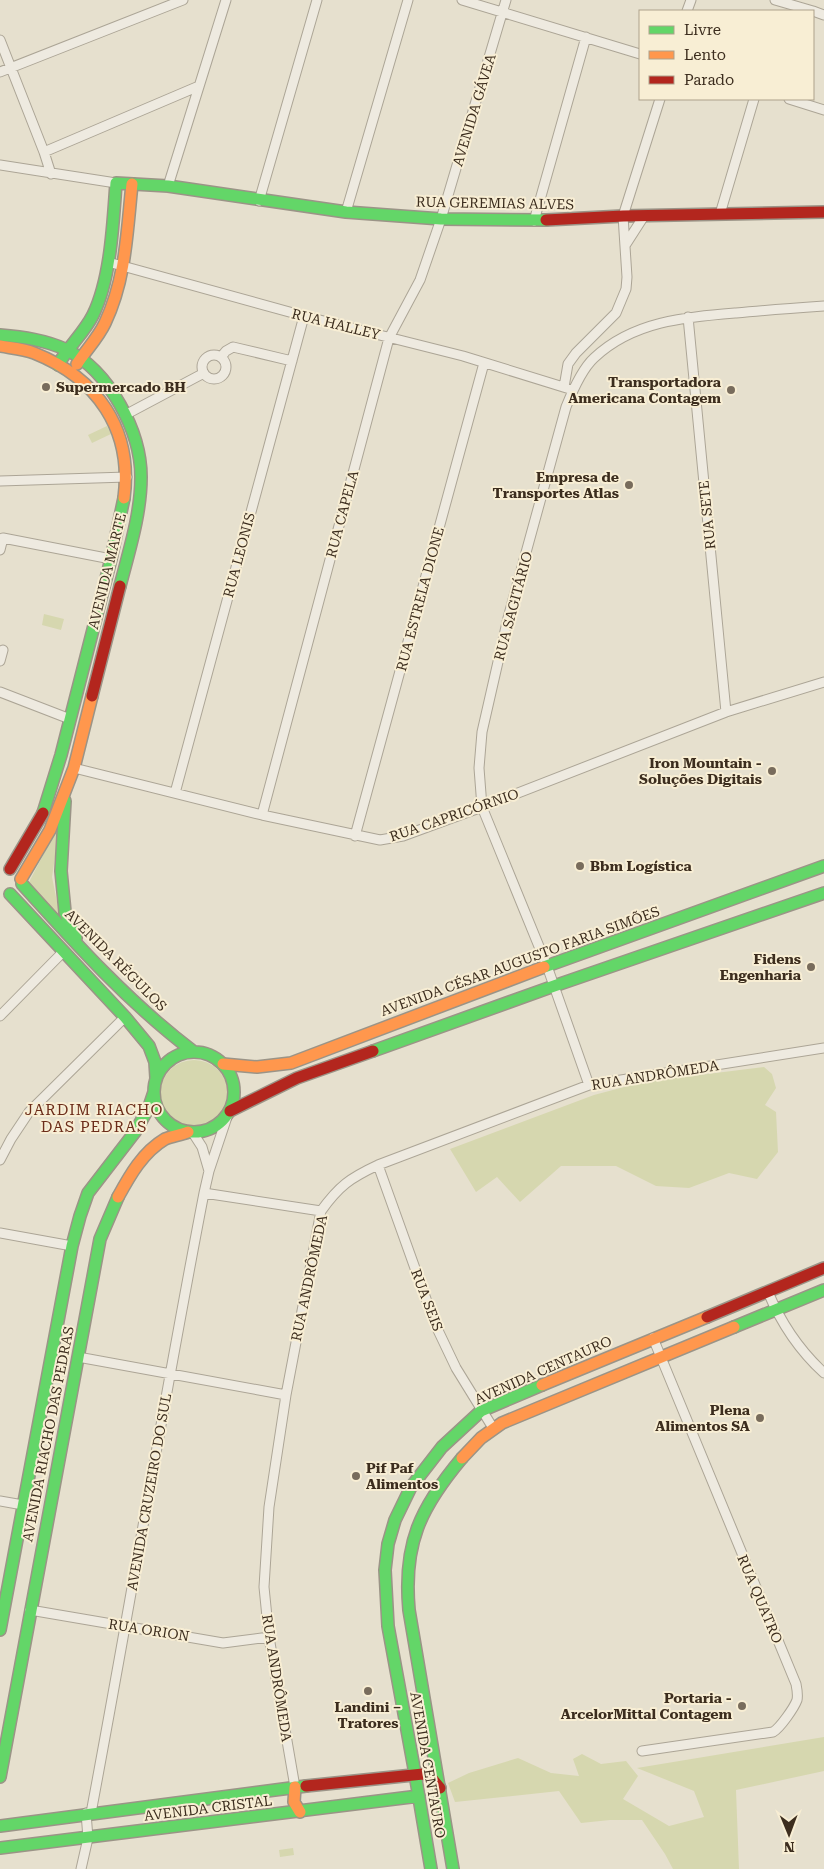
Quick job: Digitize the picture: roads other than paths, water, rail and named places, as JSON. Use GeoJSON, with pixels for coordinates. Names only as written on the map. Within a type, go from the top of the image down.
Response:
{"type":"FeatureCollection","features":[{"type":"Feature","properties":{"kind":"street"},"geometry":{"type":"LineString","coordinates":[[0,72],[183,0]]}},
{"type":"Feature","properties":{"kind":"street"},"geometry":{"type":"LineString","coordinates":[[168,186],[226,0]]}},
{"type":"Feature","properties":{"kind":"street"},"geometry":{"type":"LineString","coordinates":[[259,201],[317,0]]}},
{"type":"Feature","properties":{"kind":"street"},"geometry":{"type":"LineString","coordinates":[[346,212],[408,0]]}},
{"type":"Feature","properties":{"kind":"street"},"geometry":{"type":"LineString","coordinates":[[462,0],[639,54]]}},
{"type":"Feature","properties":{"kind":"street","name":"AVENIDA GÁVEA"},"geometry":{"type":"LineString","coordinates":[[441,219],[506,0]]}},
{"type":"Feature","properties":{"kind":"street"},"geometry":{"type":"LineString","coordinates":[[775,0],[810,10]]}},
{"type":"Feature","properties":{"kind":"street"},"geometry":{"type":"LineString","coordinates":[[534,221],[586,37]]}},
{"type":"Feature","properties":{"kind":"street"},"geometry":{"type":"LineString","coordinates":[[0,40],[51,174]]}},
{"type":"Feature","properties":{"kind":"street"},"geometry":{"type":"LineString","coordinates":[[44,152],[199,86]]}},
{"type":"Feature","properties":{"kind":"street"},"geometry":{"type":"LineString","coordinates":[[568,388],[568,364],[609,321],[621,303],[626,289],[628,277],[623,216],[660,100]]}},
{"type":"Feature","properties":{"kind":"street"},"geometry":{"type":"LineString","coordinates":[[720,214],[754,100]]}},
{"type":"Feature","properties":{"kind":"street"},"geometry":{"type":"LineString","coordinates":[[792,100],[824,110]]}},
{"type":"Feature","properties":{"kind":"street"},"geometry":{"type":"LineString","coordinates":[[0,166],[116,183],[108,262],[102,287],[92,317],[78,338],[66,349],[58,365]]}},
{"type":"Feature","properties":{"kind":"street","name":"RUA GEREMIAS ALVES"},"geometry":{"type":"LineString","coordinates":[[116,183],[168,186],[259,201],[346,212],[441,219],[534,221],[623,216],[824,212]]}},
{"type":"Feature","properties":{"kind":"street"},"geometry":{"type":"LineString","coordinates":[[72,372],[104,324],[113,304],[123,265],[132,184]]}},
{"type":"Feature","properties":{"kind":"street"},"geometry":{"type":"LineString","coordinates":[[626,244],[644,216]]}},
{"type":"Feature","properties":{"kind":"street","name":"RUA CAPELA"},"geometry":{"type":"LineString","coordinates":[[262,815],[389,338],[420,280],[441,219]]}},
{"type":"Feature","properties":{"kind":"street","name":"RUA HALLEY"},"geometry":{"type":"LineString","coordinates":[[108,262],[304,316],[484,362],[568,388]]}},
{"type":"Feature","properties":{"kind":"street","name":"RUA SAGITÁRIO"},"geometry":{"type":"LineString","coordinates":[[589,1086],[547,966],[482,807],[479,768],[482,732],[508,618],[566,407],[568,388],[592,359],[615,341],[641,328],[688,317],[824,306]]}},
{"type":"Feature","properties":{"kind":"street","name":"RUA LEONIS"},"geometry":{"type":"LineString","coordinates":[[175,793],[304,316]]}},
{"type":"Feature","properties":{"kind":"street","name":"RUA SETE"},"geometry":{"type":"LineString","coordinates":[[688,317],[726,712]]}},
{"type":"Feature","properties":{"kind":"street","name":"AVENIDA MARTE"},"geometry":{"type":"LineString","coordinates":[[0,335],[39,340],[66,349],[81,358],[112,392],[125,415],[136,443],[141,469],[140,498],[134,532],[74,768],[50,830],[21,882]]}},
{"type":"Feature","properties":{"kind":"street","name":"AVENIDA MARTE"},"geometry":{"type":"LineString","coordinates":[[0,346],[32,353],[58,365],[72,372],[98,395],[114,421],[122,441],[127,477],[122,514],[111,559],[61,755],[42,817],[3,871]]}},
{"type":"Feature","properties":{"kind":"street"},"geometry":{"type":"LineString","coordinates":[[221,357],[226,351],[234,347],[292,361]]}},
{"type":"Feature","properties":{"kind":"street"},"geometry":{"type":"LineString","coordinates":[[214,355],[221,357],[226,366],[221,376],[214,378],[204,373],[205,359],[214,355]]}},
{"type":"Feature","properties":{"kind":"street","name":"RUA ESTRELA DIONE"},"geometry":{"type":"LineString","coordinates":[[355,836],[484,362]]}},
{"type":"Feature","properties":{"kind":"street"},"geometry":{"type":"LineString","coordinates":[[114,421],[204,373]]}},
{"type":"Feature","properties":{"kind":"street"},"geometry":{"type":"LineString","coordinates":[[0,481],[127,477]]}},
{"type":"Feature","properties":{"kind":"street"},"geometry":{"type":"LineString","coordinates":[[0,550],[3,538],[111,559]]}},
{"type":"Feature","properties":{"kind":"street"},"geometry":{"type":"LineString","coordinates":[[0,661],[3,650]]}},
{"type":"Feature","properties":{"kind":"street","name":"RUA CAPRICÓRNIO"},"geometry":{"type":"LineString","coordinates":[[74,768],[262,815],[380,840],[403,836],[482,807],[726,712],[824,682]]}},
{"type":"Feature","properties":{"kind":"street"},"geometry":{"type":"LineString","coordinates":[[0,692],[85,723]]}},
{"type":"Feature","properties":{"kind":"street"},"geometry":{"type":"LineString","coordinates":[[66,788],[61,871],[65,912],[79,948]]}},
{"type":"Feature","properties":{"kind":"street","name":"AVENIDA CÉSAR AUGUSTO FARIA SIMÕES"},"geometry":{"type":"LineString","coordinates":[[223,1064],[257,1067],[291,1063],[547,966],[824,866]]}},
{"type":"Feature","properties":{"kind":"street","name":"AVENIDA RÉGULOS"},"geometry":{"type":"LineString","coordinates":[[3,871],[18,873],[21,882],[79,948],[152,1019],[194,1052]]}},
{"type":"Feature","properties":{"kind":"street"},"geometry":{"type":"LineString","coordinates":[[3,892],[17,891],[21,882]]}},
{"type":"Feature","properties":{"kind":"street"},"geometry":{"type":"LineString","coordinates":[[3,892],[125,1017],[149,1046],[155,1062],[155,1104],[160,1114],[168,1123],[177,1129],[190,1133],[206,1131],[217,1126],[228,1114],[297,1078],[554,986],[824,893]]}},
{"type":"Feature","properties":{"kind":"street"},"geometry":{"type":"LineString","coordinates":[[0,1016],[63,952]]}},
{"type":"Feature","properties":{"kind":"street"},"geometry":{"type":"LineString","coordinates":[[0,1160],[29,1112],[125,1017]]}},
{"type":"Feature","properties":{"kind":"street","name":"RUA ANDRÔMEDA"},"geometry":{"type":"LineString","coordinates":[[295,1787],[269,1637],[264,1587],[269,1507],[286,1395],[321,1211],[335,1192],[356,1175],[589,1086],[824,1048]]}},
{"type":"Feature","properties":{"kind":"street"},"geometry":{"type":"LineString","coordinates":[[156,1078],[171,1059],[182,1054],[205,1053],[215,1057],[231,1074],[235,1086],[234,1099],[228,1114]]}},
{"type":"Feature","properties":{"kind":"street","name":"AVENIDA RIACHO DAS PEDRAS"},"geometry":{"type":"LineString","coordinates":[[0,1630],[72,1246],[89,1189],[132,1139],[149,1110],[154,1092]]}},
{"type":"Feature","properties":{"kind":"street","name":"AVENIDA CRUZEIRO DO SUL"},"geometry":{"type":"LineString","coordinates":[[81,1869],[88,1838],[88,1813],[126,1627],[169,1374],[204,1193],[209,1171],[228,1114]]}},
{"type":"Feature","properties":{"kind":"street","name":"AVENIDA CRUZEIRO DO SUL"},"geometry":{"type":"LineString","coordinates":[[190,1133],[202,1147],[209,1171]]}},
{"type":"Feature","properties":{"kind":"street","name":"AVENIDA RIACHO DAS PEDRAS"},"geometry":{"type":"LineString","coordinates":[[0,1777],[100,1239],[115,1200],[139,1164],[151,1150],[165,1139],[190,1133]]}},
{"type":"Feature","properties":{"kind":"street","name":"RUA SEIS"},"geometry":{"type":"LineString","coordinates":[[378,1165],[435,1324],[456,1368],[493,1428]]}},
{"type":"Feature","properties":{"kind":"street"},"geometry":{"type":"LineString","coordinates":[[204,1193],[321,1211]]}},
{"type":"Feature","properties":{"kind":"street"},"geometry":{"type":"LineString","coordinates":[[0,1233],[72,1246]]}},
{"type":"Feature","properties":{"kind":"street","name":"AVENIDA CENTAURO"},"geometry":{"type":"LineString","coordinates":[[431,1869],[420,1796],[386,1615],[389,1542],[394,1521],[414,1480],[448,1439],[481,1411],[824,1268]]}},
{"type":"Feature","properties":{"kind":"street","name":"AVENIDA CENTAURO"},"geometry":{"type":"LineString","coordinates":[[453,1869],[408,1610],[407,1580],[410,1548],[417,1525],[426,1507],[464,1457],[493,1428],[517,1416],[824,1290]]}},
{"type":"Feature","properties":{"kind":"street"},"geometry":{"type":"LineString","coordinates":[[768,1292],[776,1311],[792,1337],[811,1361],[824,1372]]}},
{"type":"Feature","properties":{"kind":"street","name":"RUA QUATRO"},"geometry":{"type":"LineString","coordinates":[[642,1751],[773,1732],[778,1729],[796,1702],[798,1695],[796,1684],[653,1338]]}},
{"type":"Feature","properties":{"kind":"street"},"geometry":{"type":"LineString","coordinates":[[78,1357],[286,1395]]}},
{"type":"Feature","properties":{"kind":"street"},"geometry":{"type":"LineString","coordinates":[[0,1501],[23,1505]]}},
{"type":"Feature","properties":{"kind":"street","name":"RUA ORION"},"geometry":{"type":"LineString","coordinates":[[30,1610],[223,1643],[269,1637]]}},
{"type":"Feature","properties":{"kind":"street"},"geometry":{"type":"LineString","coordinates":[[399,1683],[420,1677]]}},
{"type":"Feature","properties":{"kind":"street"},"geometry":{"type":"LineString","coordinates":[[416,1775],[430,1776],[440,1788]]}},
{"type":"Feature","properties":{"kind":"street","name":"AVENIDA CRISTAL"},"geometry":{"type":"LineString","coordinates":[[0,1826],[295,1787],[416,1775]]}},
{"type":"Feature","properties":{"kind":"street"},"geometry":{"type":"LineString","coordinates":[[367,1780],[371,1785],[371,1801]]}},
{"type":"Feature","properties":{"kind":"street"},"geometry":{"type":"LineString","coordinates":[[295,1787],[294,1802],[300,1812]]}},
{"type":"Feature","properties":{"kind":"street","name":"AVENIDA CRISTAL"},"geometry":{"type":"LineString","coordinates":[[0,1848],[420,1796]]}},
{"type":"Feature","properties":{"kind":"place","name":"Supermercado BH"},"geometry":{"type":"Point","coordinates":[46,387]}},
{"type":"Feature","properties":{"kind":"place","name":"Transportadora Americana Contagem"},"geometry":{"type":"Point","coordinates":[731,390]}},
{"type":"Feature","properties":{"kind":"place","name":"Empresa de Transportes Atlas"},"geometry":{"type":"Point","coordinates":[629,485]}},
{"type":"Feature","properties":{"kind":"place","name":"Iron Mountain - Soluções Digitais"},"geometry":{"type":"Point","coordinates":[772,771]}},
{"type":"Feature","properties":{"kind":"place","name":"Bbm Logística"},"geometry":{"type":"Point","coordinates":[580,866]}},
{"type":"Feature","properties":{"kind":"place","name":"Fidens Engenharia"},"geometry":{"type":"Point","coordinates":[811,967]}},
{"type":"Feature","properties":{"kind":"place","name":"Plena Alimentos SA"},"geometry":{"type":"Point","coordinates":[760,1418]}},
{"type":"Feature","properties":{"kind":"place","name":"Pif Paf Alimentos"},"geometry":{"type":"Point","coordinates":[356,1476]}},
{"type":"Feature","properties":{"kind":"place","name":"Landini – Tratores"},"geometry":{"type":"Point","coordinates":[368,1691]}},
{"type":"Feature","properties":{"kind":"place","name":"Portaria - ArcelorMittal Contagem"},"geometry":{"type":"Point","coordinates":[742,1706]}},
{"type":"Feature","properties":{"kind":"district","name":"JARDIM RIACHO DAS PEDRAS"},"geometry":{"type":"Point","coordinates":[94,1118]}}]}
